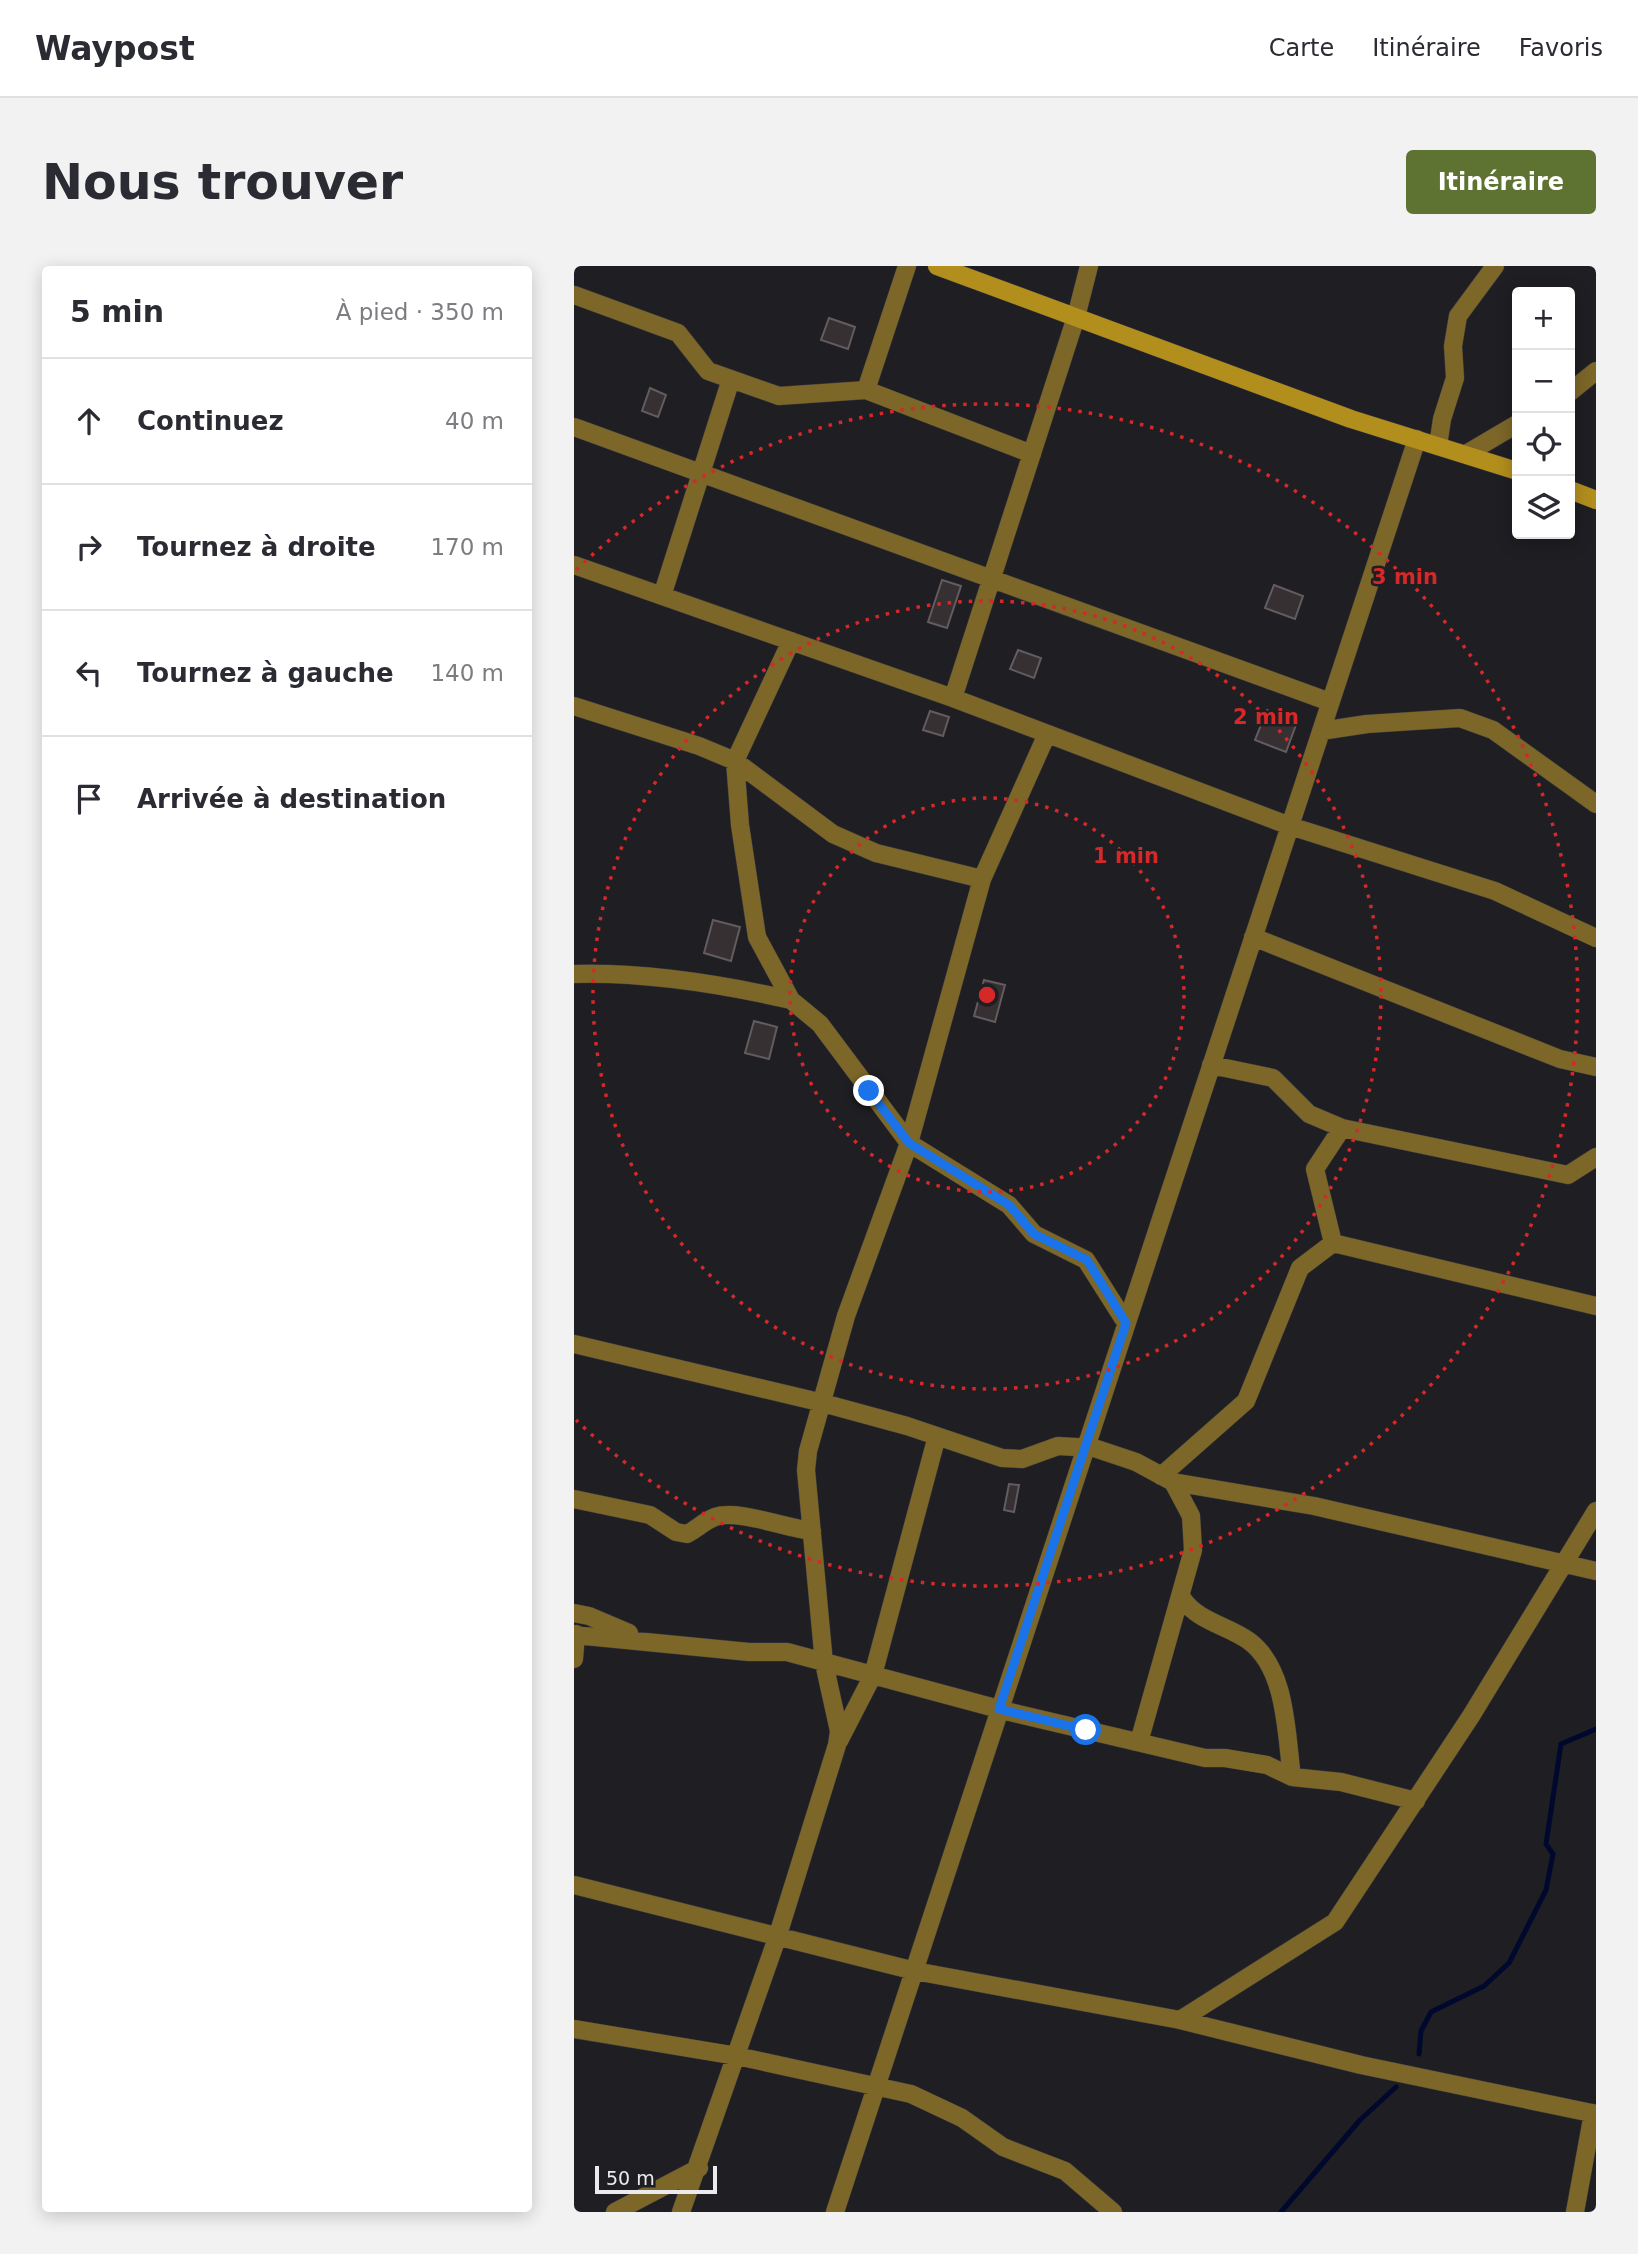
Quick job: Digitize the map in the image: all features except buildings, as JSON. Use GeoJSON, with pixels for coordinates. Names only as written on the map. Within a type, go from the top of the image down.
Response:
{"type":"FeatureCollection","features":[{"type":"Feature","properties":{"kind":"street"},"geometry":{"type":"LineString","coordinates":[[866,390],[907,266]]}},
{"type":"Feature","properties":{"kind":"street"},"geometry":{"type":"LineString","coordinates":[[937,266],[1351,419],[1512,469]]}},
{"type":"Feature","properties":{"kind":"street"},"geometry":{"type":"LineString","coordinates":[[953,698],[1076,317],[1089,266]]}},
{"type":"Feature","properties":{"kind":"street"},"geometry":{"type":"LineString","coordinates":[[1438,446],[1442,419],[1455,378],[1453,346],[1458,316],[1495,266]]}},
{"type":"Feature","properties":{"kind":"street"},"geometry":{"type":"LineString","coordinates":[[574,295],[678,333],[708,372],[779,397],[866,390],[1032,454]]}},
{"type":"Feature","properties":{"kind":"street"},"geometry":{"type":"LineString","coordinates":[[1575,388],[1596,371]]}},
{"type":"Feature","properties":{"kind":"street"},"geometry":{"type":"LineString","coordinates":[[662,596],[731,379]]}},
{"type":"Feature","properties":{"kind":"street"},"geometry":{"type":"LineString","coordinates":[[574,427],[1330,702]]}},
{"type":"Feature","properties":{"kind":"street"},"geometry":{"type":"LineString","coordinates":[[1466,454],[1512,427]]}},
{"type":"Feature","properties":{"kind":"street"},"geometry":{"type":"LineString","coordinates":[[835,2212],[1417,439]]}},
{"type":"Feature","properties":{"kind":"street"},"geometry":{"type":"LineString","coordinates":[[1575,492],[1596,500]]}},
{"type":"Feature","properties":{"kind":"street"},"geometry":{"type":"LineString","coordinates":[[574,565],[953,698],[1290,826],[1495,891],[1596,938]]}},
{"type":"Feature","properties":{"kind":"street"},"geometry":{"type":"LineString","coordinates":[[791,641],[735,761],[740,825],[757,937],[791,1000],[820,1024],[909,1143],[1009,1205],[1034,1234],[1087,1260],[1126,1323]]}},
{"type":"Feature","properties":{"kind":"street"},"geometry":{"type":"LineString","coordinates":[[574,706],[699,746],[735,761],[833,834],[876,853],[982,879]]}},
{"type":"Feature","properties":{"kind":"street"},"geometry":{"type":"LineString","coordinates":[[1321,731],[1367,723],[1460,718],[1493,730],[1596,804]]}},
{"type":"Feature","properties":{"kind":"street"},"geometry":{"type":"LineString","coordinates":[[837,1745],[838,1721],[824,1663],[806,1470],[819,1402],[846,1316],[909,1143],[982,879],[1047,734]]}},
{"type":"Feature","properties":{"kind":"street"},"geometry":{"type":"LineString","coordinates":[[1253,937],[1560,1059],[1596,1067]]}},
{"type":"Feature","properties":{"kind":"street"},"geometry":{"type":"LineString","coordinates":[[574,974],[598,973],[731,986],[791,1000]]}},
{"type":"Feature","properties":{"kind":"street"},"geometry":{"type":"LineString","coordinates":[[1211,1065],[1273,1078],[1309,1114],[1342,1128],[1568,1175],[1596,1157]]}},
{"type":"Feature","properties":{"kind":"street"},"geometry":{"type":"LineString","coordinates":[[1333,1243],[1315,1169],[1342,1128]]}},
{"type":"Feature","properties":{"kind":"street"},"geometry":{"type":"LineString","coordinates":[[1333,1243],[1596,1306]]}},
{"type":"Feature","properties":{"kind":"street"},"geometry":{"type":"LineString","coordinates":[[1167,1479],[1246,1401],[1300,1268],[1333,1243]]}},
{"type":"Feature","properties":{"kind":"street"},"geometry":{"type":"LineString","coordinates":[[574,1344],[819,1402],[1002,1458],[1022,1459],[1058,1446],[1085,1447],[1136,1462],[1167,1479],[1314,1506],[1596,1571]]}},
{"type":"Feature","properties":{"kind":"street"},"geometry":{"type":"LineString","coordinates":[[681,2212],[699,2168],[777,1938],[837,1745],[873,1675],[937,1436]]}},
{"type":"Feature","properties":{"kind":"street"},"geometry":{"type":"LineString","coordinates":[[1139,1742],[1182,1598],[1193,1550],[1191,1516],[1167,1479]]}},
{"type":"Feature","properties":{"kind":"street"},"geometry":{"type":"LineString","coordinates":[[574,1499],[650,1516],[676,1532],[687,1534],[716,1517],[735,1515],[782,1527],[812,1531]]}},
{"type":"Feature","properties":{"kind":"street"},"geometry":{"type":"LineString","coordinates":[[1180,2020],[1335,1922],[1416,1801],[1596,1511]]}},
{"type":"Feature","properties":{"kind":"street"},"geometry":{"type":"LineString","coordinates":[[1182,1598],[1199,1615],[1250,1642],[1270,1663],[1283,1712],[1292,1777]]}},
{"type":"Feature","properties":{"kind":"street"},"geometry":{"type":"LineString","coordinates":[[574,1614],[589,1616],[645,1640]]}},
{"type":"Feature","properties":{"kind":"street"},"geometry":{"type":"LineString","coordinates":[[574,1659],[575,1635],[787,1652],[999,1709],[1205,1758],[1225,1758],[1267,1765],[1292,1777],[1341,1782],[1416,1801]]}},
{"type":"Feature","properties":{"kind":"street"},"geometry":{"type":"LineString","coordinates":[[574,1885],[915,1972],[1180,2020],[1361,2065],[1594,2113],[1574,2212]]}},
{"type":"Feature","properties":{"kind":"street"},"geometry":{"type":"LineString","coordinates":[[574,2029],[737,2056],[911,2094],[962,2119],[1003,2147],[1065,2171],[1113,2212]]}},
{"type":"Feature","properties":{"kind":"street"},"geometry":{"type":"LineString","coordinates":[[615,2212],[699,2168]]}},
{"type":"Feature","properties":{"kind":"waterway"},"geometry":{"type":"LineString","coordinates":[[1419,2054],[1421,2031],[1431,2012],[1484,1986],[1509,1963],[1546,1890],[1553,1854],[1546,1844],[1561,1744],[1596,1729]]}},
{"type":"Feature","properties":{"kind":"waterway"},"geometry":{"type":"LineString","coordinates":[[1281,2212],[1360,2120],[1396,2087]]}},
{"type":"Feature","properties":{"kind":"route"},"geometry":{"type":"LineString","coordinates":[[869,1091],[909,1143],[1009,1205],[1034,1234],[1087,1260],[1126,1323],[999,1709],[1086,1730]]}}]}
